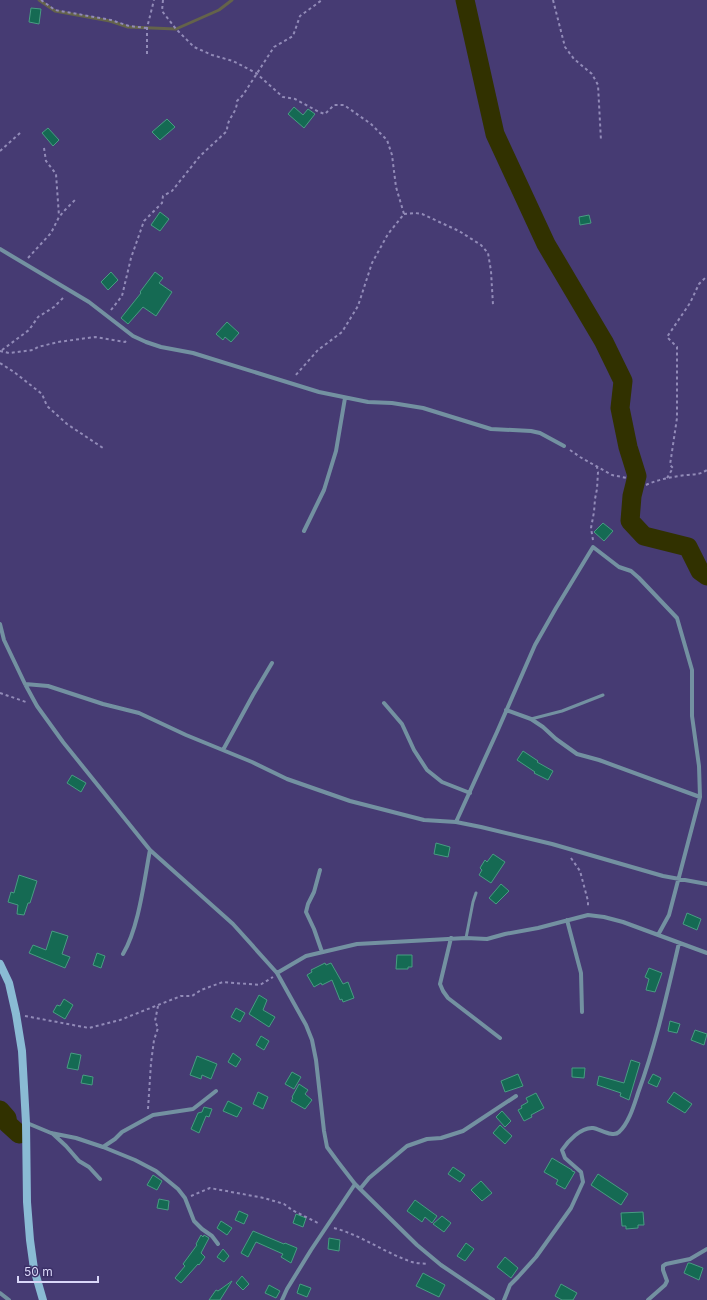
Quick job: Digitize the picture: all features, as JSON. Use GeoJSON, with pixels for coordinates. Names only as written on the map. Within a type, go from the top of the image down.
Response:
{"type":"FeatureCollection","features":[{"type":"Feature","properties":{"kind":"street"},"geometry":{"type":"LineString","coordinates":[[0,249],[89,302],[133,336],[146,342],[161,347],[193,353],[276,380],[289,382],[303,388],[345,398],[423,408],[491,429],[531,431],[540,433],[564,446]]}},
{"type":"Feature","properties":{"kind":"street"},"geometry":{"type":"LineString","coordinates":[[304,531],[324,490],[336,452],[345,398]]}},
{"type":"Feature","properties":{"kind":"street"},"geometry":{"type":"LineString","coordinates":[[456,822],[535,644],[593,547],[619,567],[631,571],[677,618],[692,670],[692,716],[699,766],[700,796],[668,915],[658,935]]}},
{"type":"Feature","properties":{"kind":"street"},"geometry":{"type":"LineString","coordinates":[[0,624],[4,640],[24,684],[37,706],[63,742],[150,850],[233,924],[277,973],[312,1040],[316,1060],[327,1148],[355,1184],[417,1245],[441,1265],[493,1300]]}},
{"type":"Feature","properties":{"kind":"street"},"geometry":{"type":"LineString","coordinates":[[223,750],[272,663]]}},
{"type":"Feature","properties":{"kind":"street"},"geometry":{"type":"LineString","coordinates":[[24,684],[48,686],[103,704],[139,713],[287,779],[350,801],[424,820],[456,822],[481,827],[565,848],[663,876],[707,884]]}},
{"type":"Feature","properties":{"kind":"street"},"geometry":{"type":"LineString","coordinates":[[384,703],[402,724],[414,750],[427,770],[442,782],[470,793]]}},
{"type":"Feature","properties":{"kind":"street"},"geometry":{"type":"LineString","coordinates":[[506,710],[531,719],[577,754],[599,760],[700,796]]}},
{"type":"Feature","properties":{"kind":"street"},"geometry":{"type":"LineString","coordinates":[[123,954],[128,945],[136,922],[150,850]]}},
{"type":"Feature","properties":{"kind":"street"},"geometry":{"type":"LineString","coordinates":[[320,870],[314,892],[306,912],[322,952]]}},
{"type":"Feature","properties":{"kind":"street"},"geometry":{"type":"LineString","coordinates":[[277,973],[306,956],[356,944],[451,938],[487,939],[588,915],[623,922],[707,953]]}},
{"type":"Feature","properties":{"kind":"street"},"geometry":{"type":"LineString","coordinates":[[566,920],[581,973],[582,1012]]}},
{"type":"Feature","properties":{"kind":"street"},"geometry":{"type":"LineString","coordinates":[[451,938],[440,984],[443,991],[448,998],[500,1038]]}},
{"type":"Feature","properties":{"kind":"street"},"geometry":{"type":"LineString","coordinates":[[504,1300],[510,1285],[536,1258],[571,1208],[583,1182],[581,1172],[565,1158],[562,1150],[582,1130],[591,1128],[608,1133],[619,1132],[631,1114],[660,1026],[679,943]]}},
{"type":"Feature","properties":{"kind":"street"},"geometry":{"type":"LineString","coordinates":[[1,967],[9,983],[22,1050],[26,1123],[27,1202],[30,1240],[34,1269],[43,1300]]}},
{"type":"Feature","properties":{"kind":"street"},"geometry":{"type":"LineString","coordinates":[[103,1147],[122,1132],[153,1115],[193,1109],[216,1092]]}},
{"type":"Feature","properties":{"kind":"street"},"geometry":{"type":"LineString","coordinates":[[360,1189],[369,1178],[407,1146],[427,1139],[441,1138],[463,1131],[516,1096]]}},
{"type":"Feature","properties":{"kind":"street"},"geometry":{"type":"LineString","coordinates":[[26,1123],[51,1133],[76,1138],[103,1147],[135,1160],[156,1171],[178,1189],[185,1198],[194,1220],[202,1229],[212,1236],[218,1244]]}},
{"type":"Feature","properties":{"kind":"street"},"geometry":{"type":"LineString","coordinates":[[51,1133],[66,1146],[79,1161],[88,1167],[100,1179]]}},
{"type":"Feature","properties":{"kind":"street"},"geometry":{"type":"LineString","coordinates":[[282,1300],[287,1289],[326,1227],[355,1184]]}},
{"type":"Feature","properties":{"kind":"street"},"geometry":{"type":"LineString","coordinates":[[648,1300],[665,1285],[667,1280],[663,1266],[690,1258],[707,1249]]}},
{"type":"Feature","properties":{"kind":"street"},"geometry":{"type":"LineString","coordinates":[[0,1293],[9,1300]]}},
{"type":"Feature","properties":{"kind":"lane"},"geometry":{"type":"LineString","coordinates":[[531,719],[562,711],[603,695]]}},
{"type":"Feature","properties":{"kind":"lane"},"geometry":{"type":"LineString","coordinates":[[466,938],[476,893]]}},
{"type":"Feature","properties":{"kind":"path"},"geometry":{"type":"LineString","coordinates":[[41,0],[55,10],[111,20],[129,26],[147,28]]}},
{"type":"Feature","properties":{"kind":"path"},"geometry":{"type":"LineString","coordinates":[[147,54],[147,28],[154,0]]}},
{"type":"Feature","properties":{"kind":"path"},"geometry":{"type":"LineString","coordinates":[[163,0],[162,11],[176,29],[194,47],[212,55],[233,61],[256,73],[283,97],[295,99],[325,114],[334,106],[344,105],[371,124],[387,140],[392,155],[396,187],[404,214]]}},
{"type":"Feature","properties":{"kind":"path"},"geometry":{"type":"LineString","coordinates":[[107,316],[122,296],[131,258],[144,221],[162,203],[163,196],[172,190],[200,156],[227,132],[227,123],[237,107],[237,101],[243,95],[274,47],[294,36],[300,16],[322,0]]}},
{"type":"Feature","properties":{"kind":"path"},"geometry":{"type":"LineString","coordinates":[[553,0],[565,47],[574,59],[592,74],[598,84],[601,142]]}},
{"type":"Feature","properties":{"kind":"path"},"geometry":{"type":"LineString","coordinates":[[0,151],[21,132]]}},
{"type":"Feature","properties":{"kind":"path"},"geometry":{"type":"LineString","coordinates":[[44,148],[46,161],[56,174],[59,218]]}},
{"type":"Feature","properties":{"kind":"path"},"geometry":{"type":"LineString","coordinates":[[23,263],[50,233],[64,210],[76,199]]}},
{"type":"Feature","properties":{"kind":"path"},"geometry":{"type":"LineString","coordinates":[[289,382],[318,350],[342,332],[358,306],[372,263],[388,234],[404,214],[415,212],[422,214],[459,231],[481,245],[488,253],[491,271],[493,305]]}},
{"type":"Feature","properties":{"kind":"path"},"geometry":{"type":"LineString","coordinates":[[667,478],[673,468],[670,465],[677,418],[677,346],[667,337],[690,303],[699,284],[707,276]]}},
{"type":"Feature","properties":{"kind":"path"},"geometry":{"type":"LineString","coordinates":[[1,351],[28,330],[38,317],[54,307],[69,290]]}},
{"type":"Feature","properties":{"kind":"path"},"geometry":{"type":"LineString","coordinates":[[1,351],[9,353],[27,351],[58,342],[95,337],[125,342],[133,336]]}},
{"type":"Feature","properties":{"kind":"path"},"geometry":{"type":"LineString","coordinates":[[0,363],[42,394],[47,406],[67,424],[103,448]]}},
{"type":"Feature","properties":{"kind":"path"},"geometry":{"type":"LineString","coordinates":[[564,446],[596,467],[612,475],[627,478]]}},
{"type":"Feature","properties":{"kind":"path"},"geometry":{"type":"LineString","coordinates":[[593,547],[591,528],[597,489],[598,472],[596,467]]}},
{"type":"Feature","properties":{"kind":"path"},"geometry":{"type":"LineString","coordinates":[[646,485],[656,480],[700,474],[707,470]]}},
{"type":"Feature","properties":{"kind":"path"},"geometry":{"type":"LineString","coordinates":[[0,693],[37,706]]}},
{"type":"Feature","properties":{"kind":"path"},"geometry":{"type":"LineString","coordinates":[[565,848],[580,871],[588,901],[588,915]]}},
{"type":"Feature","properties":{"kind":"path"},"geometry":{"type":"LineString","coordinates":[[16,1014],[89,1028],[120,1020],[181,996],[192,996],[201,990],[223,982],[260,985],[272,978],[277,973]]}},
{"type":"Feature","properties":{"kind":"path"},"geometry":{"type":"LineString","coordinates":[[147,1118],[151,1063],[154,1040],[158,1028],[155,1021],[158,1006]]}},
{"type":"Feature","properties":{"kind":"path"},"geometry":{"type":"LineString","coordinates":[[185,1198],[210,1188],[264,1198],[284,1204],[292,1210],[326,1227],[347,1232],[414,1263],[441,1265]]}},
{"type":"Feature","properties":{"kind":"building"},"geometry":{"type":"Polygon","coordinates":[[[31,8],[41,9],[39,24],[29,22],[31,8]]]}},
{"type":"Feature","properties":{"kind":"building"},"geometry":{"type":"Polygon","coordinates":[[[294,107],[303,115],[308,109],[315,114],[304,128],[288,114],[294,107]]]}},
{"type":"Feature","properties":{"kind":"building"},"geometry":{"type":"Polygon","coordinates":[[[167,119],[175,127],[160,140],[152,132],[167,119]]]}},
{"type":"Feature","properties":{"kind":"building"},"geometry":{"type":"Polygon","coordinates":[[[48,128],[59,140],[53,146],[42,133],[48,128]]]}},
{"type":"Feature","properties":{"kind":"building"},"geometry":{"type":"Polygon","coordinates":[[[160,212],[169,219],[160,231],[151,225],[160,212]]]}},
{"type":"Feature","properties":{"kind":"building"},"geometry":{"type":"Polygon","coordinates":[[[589,215],[591,223],[580,225],[579,217],[589,215]]]}},
{"type":"Feature","properties":{"kind":"building"},"geometry":{"type":"Polygon","coordinates":[[[111,272],[118,280],[108,290],[101,282],[111,272]]]}},
{"type":"Feature","properties":{"kind":"building"},"geometry":{"type":"Polygon","coordinates":[[[155,272],[163,278],[159,283],[172,292],[156,316],[143,307],[128,324],[121,318],[141,293],[140,292],[155,272]]]}},
{"type":"Feature","properties":{"kind":"building"},"geometry":{"type":"Polygon","coordinates":[[[227,322],[239,333],[231,342],[225,337],[223,340],[216,334],[227,322]]]}},
{"type":"Feature","properties":{"kind":"building"},"geometry":{"type":"Polygon","coordinates":[[[603,523],[613,531],[604,541],[594,532],[603,523]]]}},
{"type":"Feature","properties":{"kind":"building"},"geometry":{"type":"Polygon","coordinates":[[[523,751],[538,761],[537,762],[553,771],[548,780],[534,773],[535,772],[517,760],[523,751]]]}},
{"type":"Feature","properties":{"kind":"building"},"geometry":{"type":"Polygon","coordinates":[[[72,775],[86,783],[81,792],[67,783],[72,775]]]}},
{"type":"Feature","properties":{"kind":"building"},"geometry":{"type":"Polygon","coordinates":[[[436,843],[450,847],[448,857],[434,854],[436,843]]]}},
{"type":"Feature","properties":{"kind":"building"},"geometry":{"type":"Polygon","coordinates":[[[493,854],[505,862],[491,883],[479,875],[482,870],[480,868],[485,860],[487,862],[493,854]]]}},
{"type":"Feature","properties":{"kind":"building"},"geometry":{"type":"Polygon","coordinates":[[[19,875],[37,881],[30,903],[28,903],[24,915],[17,914],[18,905],[8,902],[11,892],[14,893],[19,875]]]}},
{"type":"Feature","properties":{"kind":"building"},"geometry":{"type":"Polygon","coordinates":[[[501,884],[509,891],[496,904],[489,898],[501,884]]]}},
{"type":"Feature","properties":{"kind":"building"},"geometry":{"type":"Polygon","coordinates":[[[687,913],[701,919],[697,930],[683,924],[687,913]]]}},
{"type":"Feature","properties":{"kind":"building"},"geometry":{"type":"Polygon","coordinates":[[[52,931],[68,936],[62,954],[70,957],[65,968],[29,953],[33,945],[46,950],[52,931]]]}},
{"type":"Feature","properties":{"kind":"building"},"geometry":{"type":"Polygon","coordinates":[[[97,953],[105,956],[101,968],[93,965],[97,953]]]}},
{"type":"Feature","properties":{"kind":"building"},"geometry":{"type":"Polygon","coordinates":[[[397,955],[412,955],[412,967],[408,967],[408,969],[396,969],[397,955]]]}},
{"type":"Feature","properties":{"kind":"building"},"geometry":{"type":"Polygon","coordinates":[[[325,963],[326,965],[331,963],[343,984],[348,982],[354,998],[343,1002],[342,999],[340,1000],[332,980],[314,987],[307,975],[312,972],[311,970],[325,963]]]}},
{"type":"Feature","properties":{"kind":"building"},"geometry":{"type":"Polygon","coordinates":[[[649,968],[662,973],[655,992],[646,990],[649,979],[645,977],[649,968]]]}},
{"type":"Feature","properties":{"kind":"building"},"geometry":{"type":"Polygon","coordinates":[[[259,995],[267,1000],[263,1010],[275,1017],[269,1027],[249,1014],[259,995]]]}},
{"type":"Feature","properties":{"kind":"building"},"geometry":{"type":"Polygon","coordinates":[[[64,999],[73,1005],[65,1019],[53,1012],[57,1005],[60,1006],[64,999]]]}},
{"type":"Feature","properties":{"kind":"building"},"geometry":{"type":"Polygon","coordinates":[[[236,1008],[245,1013],[240,1022],[231,1017],[236,1008]]]}},
{"type":"Feature","properties":{"kind":"building"},"geometry":{"type":"Polygon","coordinates":[[[670,1021],[680,1024],[677,1033],[668,1031],[670,1021]]]}},
{"type":"Feature","properties":{"kind":"building"},"geometry":{"type":"Polygon","coordinates":[[[695,1030],[707,1034],[704,1045],[691,1040],[695,1030]]]}},
{"type":"Feature","properties":{"kind":"building"},"geometry":{"type":"Polygon","coordinates":[[[261,1036],[269,1041],[264,1050],[256,1045],[261,1036]]]}},
{"type":"Feature","properties":{"kind":"building"},"geometry":{"type":"Polygon","coordinates":[[[71,1053],[81,1055],[78,1070],[67,1068],[71,1053]]]}},
{"type":"Feature","properties":{"kind":"building"},"geometry":{"type":"Polygon","coordinates":[[[233,1053],[241,1059],[236,1067],[228,1062],[233,1053]]]}},
{"type":"Feature","properties":{"kind":"building"},"geometry":{"type":"Polygon","coordinates":[[[197,1056],[217,1064],[211,1079],[202,1075],[201,1079],[190,1075],[197,1056]]]}},
{"type":"Feature","properties":{"kind":"building"},"geometry":{"type":"Polygon","coordinates":[[[631,1060],[640,1063],[629,1100],[620,1096],[621,1093],[597,1085],[599,1076],[624,1083],[631,1060]]]}},
{"type":"Feature","properties":{"kind":"building"},"geometry":{"type":"Polygon","coordinates":[[[572,1068],[585,1068],[584,1078],[572,1077],[572,1068]]]}},
{"type":"Feature","properties":{"kind":"building"},"geometry":{"type":"Polygon","coordinates":[[[292,1072],[301,1077],[294,1089],[285,1084],[292,1072]]]}},
{"type":"Feature","properties":{"kind":"building"},"geometry":{"type":"Polygon","coordinates":[[[518,1074],[523,1086],[505,1092],[501,1081],[518,1074]]]}},
{"type":"Feature","properties":{"kind":"building"},"geometry":{"type":"Polygon","coordinates":[[[653,1074],[661,1078],[657,1087],[648,1083],[653,1074]]]}},
{"type":"Feature","properties":{"kind":"building"},"geometry":{"type":"Polygon","coordinates":[[[83,1075],[93,1077],[92,1085],[81,1083],[83,1075]]]}},
{"type":"Feature","properties":{"kind":"building"},"geometry":{"type":"Polygon","coordinates":[[[299,1084],[308,1090],[305,1094],[312,1100],[305,1109],[291,1101],[299,1084]]]}},
{"type":"Feature","properties":{"kind":"building"},"geometry":{"type":"Polygon","coordinates":[[[258,1092],[268,1097],[263,1109],[253,1104],[258,1092]]]}},
{"type":"Feature","properties":{"kind":"building"},"geometry":{"type":"Polygon","coordinates":[[[674,1092],[692,1104],[685,1113],[667,1102],[674,1092]]]}},
{"type":"Feature","properties":{"kind":"building"},"geometry":{"type":"Polygon","coordinates":[[[536,1093],[544,1108],[531,1115],[532,1117],[524,1121],[518,1110],[522,1108],[521,1106],[528,1102],[526,1098],[536,1093]]]}},
{"type":"Feature","properties":{"kind":"building"},"geometry":{"type":"Polygon","coordinates":[[[228,1101],[242,1108],[237,1117],[223,1111],[228,1101]]]}},
{"type":"Feature","properties":{"kind":"building"},"geometry":{"type":"Polygon","coordinates":[[[204,1107],[212,1109],[209,1117],[206,1116],[199,1133],[191,1129],[198,1113],[202,1112],[204,1107]]]}},
{"type":"Feature","properties":{"kind":"building"},"geometry":{"type":"Polygon","coordinates":[[[502,1111],[511,1121],[505,1127],[496,1117],[502,1111]]]}},
{"type":"Feature","properties":{"kind":"building"},"geometry":{"type":"Polygon","coordinates":[[[500,1125],[512,1136],[505,1144],[493,1133],[500,1125]]]}},
{"type":"Feature","properties":{"kind":"building"},"geometry":{"type":"Polygon","coordinates":[[[552,1158],[575,1172],[565,1189],[556,1184],[558,1180],[544,1172],[552,1158]]]}},
{"type":"Feature","properties":{"kind":"building"},"geometry":{"type":"Polygon","coordinates":[[[453,1167],[465,1175],[460,1182],[448,1174],[453,1167]]]}},
{"type":"Feature","properties":{"kind":"building"},"geometry":{"type":"Polygon","coordinates":[[[598,1174],[628,1194],[621,1205],[591,1185],[598,1174]]]}},
{"type":"Feature","properties":{"kind":"building"},"geometry":{"type":"Polygon","coordinates":[[[153,1175],[162,1181],[157,1190],[147,1185],[153,1175]]]}},
{"type":"Feature","properties":{"kind":"building"},"geometry":{"type":"Polygon","coordinates":[[[481,1181],[492,1193],[482,1201],[471,1190],[481,1181]]]}},
{"type":"Feature","properties":{"kind":"building"},"geometry":{"type":"Polygon","coordinates":[[[159,1199],[169,1201],[168,1210],[157,1208],[159,1199]]]}},
{"type":"Feature","properties":{"kind":"building"},"geometry":{"type":"Polygon","coordinates":[[[415,1200],[437,1216],[432,1223],[425,1217],[422,1222],[407,1211],[415,1200]]]}},
{"type":"Feature","properties":{"kind":"building"},"geometry":{"type":"Polygon","coordinates":[[[239,1211],[248,1215],[244,1224],[235,1220],[239,1211]]]}},
{"type":"Feature","properties":{"kind":"building"},"geometry":{"type":"Polygon","coordinates":[[[643,1212],[644,1225],[638,1225],[638,1228],[626,1229],[626,1226],[622,1226],[621,1213],[643,1212]]]}},
{"type":"Feature","properties":{"kind":"building"},"geometry":{"type":"Polygon","coordinates":[[[296,1214],[306,1218],[303,1227],[293,1223],[296,1214]]]}},
{"type":"Feature","properties":{"kind":"building"},"geometry":{"type":"Polygon","coordinates":[[[442,1216],[451,1223],[444,1232],[433,1224],[442,1216]]]}},
{"type":"Feature","properties":{"kind":"building"},"geometry":{"type":"Polygon","coordinates":[[[221,1221],[232,1228],[227,1235],[217,1228],[221,1221]]]}},
{"type":"Feature","properties":{"kind":"building"},"geometry":{"type":"Polygon","coordinates":[[[253,1231],[297,1248],[291,1263],[281,1257],[283,1254],[256,1242],[248,1257],[241,1253],[253,1231]]]}},
{"type":"Feature","properties":{"kind":"building"},"geometry":{"type":"Polygon","coordinates":[[[201,1235],[209,1238],[201,1253],[205,1257],[181,1283],[175,1278],[185,1266],[183,1264],[197,1245],[196,1244],[201,1235]]]}},
{"type":"Feature","properties":{"kind":"building"},"geometry":{"type":"Polygon","coordinates":[[[329,1238],[340,1240],[339,1251],[328,1249],[329,1238]]]}},
{"type":"Feature","properties":{"kind":"building"},"geometry":{"type":"Polygon","coordinates":[[[466,1243],[474,1249],[465,1261],[457,1256],[466,1243]]]}},
{"type":"Feature","properties":{"kind":"building"},"geometry":{"type":"Polygon","coordinates":[[[223,1249],[229,1256],[224,1262],[217,1257],[223,1249]]]}},
{"type":"Feature","properties":{"kind":"building"},"geometry":{"type":"Polygon","coordinates":[[[505,1257],[518,1268],[511,1278],[497,1267],[505,1257]]]}},
{"type":"Feature","properties":{"kind":"building"},"geometry":{"type":"Polygon","coordinates":[[[688,1263],[703,1268],[699,1280],[684,1273],[688,1263]]]}},
{"type":"Feature","properties":{"kind":"building"},"geometry":{"type":"Polygon","coordinates":[[[423,1273],[445,1285],[439,1297],[416,1286],[423,1273]]]}},
{"type":"Feature","properties":{"kind":"building"},"geometry":{"type":"Polygon","coordinates":[[[242,1276],[249,1284],[243,1290],[236,1283],[242,1276]]]}},
{"type":"Feature","properties":{"kind":"building"},"geometry":{"type":"Polygon","coordinates":[[[232,1281],[220,1300],[209,1300],[216,1290],[218,1291],[232,1281]]]}},
{"type":"Feature","properties":{"kind":"building"},"geometry":{"type":"Polygon","coordinates":[[[300,1284],[311,1288],[307,1297],[297,1293],[300,1284]]]}},
{"type":"Feature","properties":{"kind":"building"},"geometry":{"type":"Polygon","coordinates":[[[561,1284],[577,1293],[573,1300],[562,1300],[555,1296],[561,1284]]]}},
{"type":"Feature","properties":{"kind":"building"},"geometry":{"type":"Polygon","coordinates":[[[269,1285],[280,1291],[276,1298],[265,1293],[269,1285]]]}},
{"type":"Feature","properties":{"kind":"waterway"},"geometry":{"type":"LineString","coordinates":[[39,0],[55,11],[110,21],[128,27],[176,29],[219,10],[232,0]]}},
{"type":"Feature","properties":{"kind":"waterway"},"geometry":{"type":"LineString","coordinates":[[465,0],[495,134],[546,244],[604,342],[623,381],[620,408],[628,447],[637,476],[632,496],[630,521],[644,536],[688,547],[700,571],[707,576]]}},
{"type":"Feature","properties":{"kind":"waterway"},"geometry":{"type":"LineString","coordinates":[[0,1110],[7,1118],[8,1124],[19,1134]]}}]}
